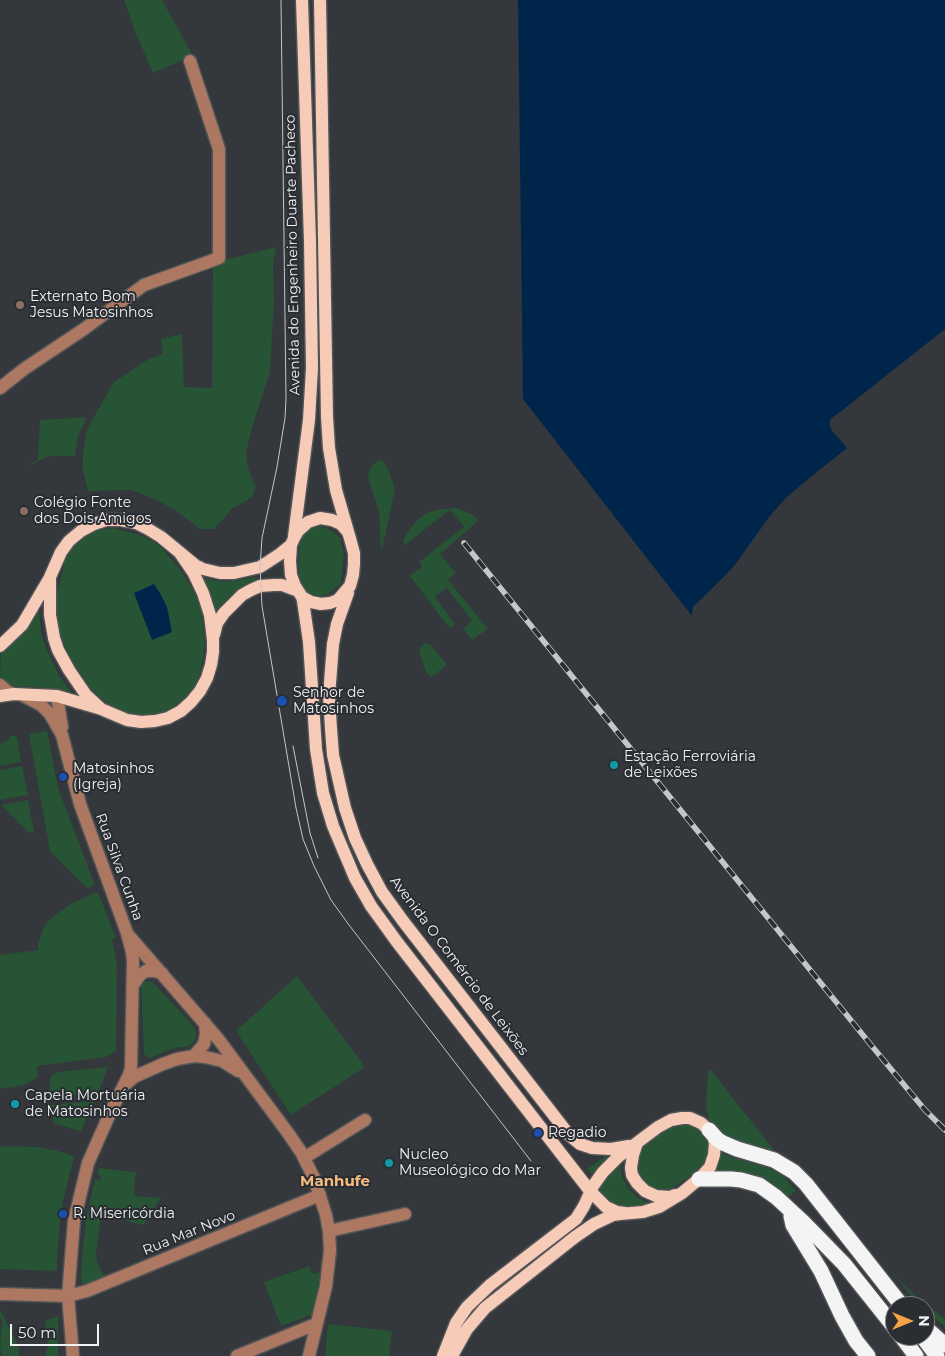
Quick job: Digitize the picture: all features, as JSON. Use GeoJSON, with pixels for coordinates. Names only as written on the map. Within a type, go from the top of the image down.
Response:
{"type":"FeatureCollection","features":[{"type":"Feature","properties":{"kind":"highway"},"geometry":{"type":"LineString","coordinates":[[708,1130],[723,1143],[774,1160],[794,1172],[806,1184],[896,1296]]}},
{"type":"Feature","properties":{"kind":"highway"},"geometry":{"type":"LineString","coordinates":[[699,1179],[741,1180],[758,1185],[776,1197],[844,1264],[885,1315]]}},
{"type":"Feature","properties":{"kind":"highway"},"geometry":{"type":"LineString","coordinates":[[790,1210],[793,1224],[821,1272],[842,1316],[868,1356]]}},
{"type":"Feature","properties":{"kind":"highway"},"geometry":{"type":"LineString","coordinates":[[935,1336],[945,1345]]}},
{"type":"Feature","properties":{"kind":"main road","name":"Avenida do Engenheiro Duarte Pacheco"},"geometry":{"type":"LineString","coordinates":[[292,541],[309,420],[312,368],[302,0]]}},
{"type":"Feature","properties":{"kind":"main road"},"geometry":{"type":"LineString","coordinates":[[0,696],[18,694],[56,696],[101,709],[127,720],[141,722],[168,718],[181,710],[195,697],[207,678],[211,665],[213,640],[217,623],[242,595],[260,586],[282,585],[311,602],[321,604],[338,600],[350,586],[354,558],[336,490],[329,448],[327,417],[320,0]]}},
{"type":"Feature","properties":{"kind":"main road"},"geometry":{"type":"LineString","coordinates":[[0,646],[22,625],[50,577],[61,552],[69,541],[81,531],[106,520],[121,520],[142,526],[161,537],[188,561],[203,569],[220,573],[234,573],[260,567],[280,554],[302,526],[320,518],[341,524],[348,532]]}},
{"type":"Feature","properties":{"kind":"main road"},"geometry":{"type":"LineString","coordinates":[[292,541],[290,555],[291,575],[294,586],[303,601],[309,642],[316,749],[322,786],[333,826],[355,878],[371,906],[397,942],[590,1191],[611,1210],[629,1213]]}},
{"type":"Feature","properties":{"kind":"main road"},"geometry":{"type":"LineString","coordinates":[[180,553],[193,572],[203,593],[210,615],[213,640]]}},
{"type":"Feature","properties":{"kind":"main road"},"geometry":{"type":"LineString","coordinates":[[50,577],[50,615],[58,650],[75,681],[101,709]]}},
{"type":"Feature","properties":{"kind":"main road","name":"Avenida O Comércio de Leixões"},"geometry":{"type":"LineString","coordinates":[[350,586],[333,644],[329,696],[331,729],[333,755],[345,808],[355,838],[367,864],[382,892],[403,921],[569,1135],[580,1144],[599,1149],[620,1148],[637,1143]]}},
{"type":"Feature","properties":{"kind":"main road","name":"Avenida O Comércio de Leixões"},"geometry":{"type":"LineString","coordinates":[[443,1356],[456,1323],[474,1299],[576,1219],[598,1178],[610,1165],[658,1127],[671,1120],[690,1118],[702,1123],[708,1130]]}},
{"type":"Feature","properties":{"kind":"main road"},"geometry":{"type":"LineString","coordinates":[[452,1356],[458,1343],[479,1315],[495,1300],[575,1237],[594,1224],[614,1215],[650,1211],[667,1203],[699,1179],[710,1167],[714,1154],[715,1143],[713,1136],[708,1130]]}},
{"type":"Feature","properties":{"kind":"main road"},"geometry":{"type":"LineString","coordinates":[[637,1143],[631,1168],[634,1179],[640,1187],[656,1196],[670,1197],[682,1193]]}},
{"type":"Feature","properties":{"kind":"main road"},"geometry":{"type":"LineString","coordinates":[[576,1172],[583,1185],[584,1206]]}},
{"type":"Feature","properties":{"kind":"street"},"geometry":{"type":"LineString","coordinates":[[0,388],[144,285],[219,258],[219,149],[190,61]]}},
{"type":"Feature","properties":{"kind":"street","name":"Rua Silva Cunha"},"geometry":{"type":"LineString","coordinates":[[0,685],[8,692],[18,694],[41,705],[50,714],[62,735],[80,804],[127,933]]}},
{"type":"Feature","properties":{"kind":"street","name":"Rua Silva Cunha"},"geometry":{"type":"LineString","coordinates":[[56,696],[67,754]]}},
{"type":"Feature","properties":{"kind":"street"},"geometry":{"type":"LineString","coordinates":[[127,933],[219,1040],[288,1133],[314,1178],[329,1231],[329,1268],[309,1356]]}},
{"type":"Feature","properties":{"kind":"street"},"geometry":{"type":"LineString","coordinates":[[73,1356],[68,1296],[74,1221],[88,1163],[129,1075],[132,1058],[132,952],[127,933]]}},
{"type":"Feature","properties":{"kind":"street"},"geometry":{"type":"LineString","coordinates":[[133,985],[140,975],[146,971],[162,973]]}},
{"type":"Feature","properties":{"kind":"street"},"geometry":{"type":"LineString","coordinates":[[194,1056],[201,1050],[204,1044],[206,1034],[204,1023]]}},
{"type":"Feature","properties":{"kind":"street"},"geometry":{"type":"LineString","coordinates":[[124,1086],[134,1077],[151,1069],[177,1059],[194,1056],[222,1061],[245,1076]]}},
{"type":"Feature","properties":{"kind":"street"},"geometry":{"type":"LineString","coordinates":[[304,1158],[365,1120]]}},
{"type":"Feature","properties":{"kind":"street","name":"Rua Mar Novo"},"geometry":{"type":"LineString","coordinates":[[0,1294],[68,1296],[87,1291],[320,1195]]}},
{"type":"Feature","properties":{"kind":"street"},"geometry":{"type":"LineString","coordinates":[[329,1231],[405,1214]]}},
{"type":"Feature","properties":{"kind":"street"},"geometry":{"type":"LineString","coordinates":[[237,1356],[316,1324]]}},
{"type":"Feature","properties":{"kind":"green space"},"geometry":{"type":"Polygon","coordinates":[[[124,0],[162,0],[193,56],[153,73],[124,0]]]}},
{"type":"Feature","properties":{"kind":"green space"},"geometry":{"type":"Polygon","coordinates":[[[276,247],[273,264],[274,300],[270,372],[246,452],[248,468],[256,487],[252,497],[232,509],[214,529],[200,529],[178,512],[155,499],[131,490],[88,491],[83,471],[83,452],[87,429],[114,382],[147,360],[163,354],[161,339],[182,334],[184,387],[212,388],[213,263],[276,247]]]}},
{"type":"Feature","properties":{"kind":"green space"},"geometry":{"type":"Polygon","coordinates":[[[87,417],[78,437],[75,456],[49,456],[28,466],[38,459],[40,420],[87,417]]]}},
{"type":"Feature","properties":{"kind":"green space"},"geometry":{"type":"Polygon","coordinates":[[[382,460],[389,471],[395,489],[381,551],[379,512],[368,474],[371,467],[377,461],[382,460]]]}},
{"type":"Feature","properties":{"kind":"green space"},"geometry":{"type":"Polygon","coordinates":[[[456,508],[473,515],[479,520],[440,554],[456,573],[448,580],[488,629],[472,640],[463,629],[472,621],[447,588],[435,597],[455,624],[450,629],[410,576],[422,567],[419,562],[464,527],[450,510],[405,545],[403,541],[417,520],[429,512],[456,508]]]}},
{"type":"Feature","properties":{"kind":"green space"},"geometry":{"type":"Polygon","coordinates":[[[320,526],[333,531],[340,538],[344,554],[341,583],[328,594],[319,596],[309,594],[303,588],[299,574],[299,550],[301,537],[310,528],[320,526]]]}},
{"type":"Feature","properties":{"kind":"green space"},"geometry":{"type":"Polygon","coordinates":[[[112,528],[137,534],[162,548],[182,572],[197,597],[202,617],[205,641],[203,659],[194,688],[184,700],[171,709],[157,714],[140,715],[125,712],[108,704],[92,690],[71,659],[58,630],[56,612],[57,593],[65,561],[74,547],[85,536],[97,530],[112,528]]]}},
{"type":"Feature","properties":{"kind":"green space"},"geometry":{"type":"Polygon","coordinates":[[[257,577],[257,580],[239,589],[228,598],[214,614],[201,578],[224,582],[257,577]]]}},
{"type":"Feature","properties":{"kind":"green space"},"geometry":{"type":"Polygon","coordinates":[[[39,610],[41,632],[46,648],[59,676],[72,693],[38,687],[9,686],[0,678],[1,653],[26,627],[39,610]]]}},
{"type":"Feature","properties":{"kind":"green space"},"geometry":{"type":"Polygon","coordinates":[[[425,643],[430,644],[447,665],[431,677],[427,674],[420,654],[419,648],[425,643]]]}},
{"type":"Feature","properties":{"kind":"green space"},"geometry":{"type":"Polygon","coordinates":[[[47,731],[58,788],[95,885],[89,888],[50,851],[29,734],[47,731]]]}},
{"type":"Feature","properties":{"kind":"green space"},"geometry":{"type":"Polygon","coordinates":[[[10,736],[17,738],[21,762],[0,766],[0,744],[7,741],[10,736]]]}},
{"type":"Feature","properties":{"kind":"green space"},"geometry":{"type":"Polygon","coordinates":[[[22,766],[28,795],[0,800],[0,770],[22,766]]]}},
{"type":"Feature","properties":{"kind":"green space"},"geometry":{"type":"Polygon","coordinates":[[[28,800],[34,832],[29,833],[1,805],[28,800]]]}},
{"type":"Feature","properties":{"kind":"green space"},"geometry":{"type":"Polygon","coordinates":[[[98,892],[116,938],[112,939],[117,964],[116,1051],[106,1057],[37,1066],[37,1077],[25,1085],[0,1089],[0,955],[38,950],[38,943],[43,929],[51,918],[72,903],[98,892]]]}},
{"type":"Feature","properties":{"kind":"green space"},"geometry":{"type":"Polygon","coordinates":[[[297,976],[365,1067],[291,1115],[236,1031],[297,976]]]}},
{"type":"Feature","properties":{"kind":"green space"},"geometry":{"type":"Polygon","coordinates":[[[152,981],[195,1028],[195,1040],[189,1047],[180,1047],[166,1051],[151,1058],[146,1057],[144,1053],[141,985],[143,982],[152,981]]]}},
{"type":"Feature","properties":{"kind":"green space"},"geometry":{"type":"Polygon","coordinates":[[[108,1067],[98,1093],[49,1098],[50,1079],[57,1072],[108,1067]]]}},
{"type":"Feature","properties":{"kind":"green space"},"geometry":{"type":"Polygon","coordinates":[[[711,1070],[779,1157],[731,1141],[714,1128],[709,1120],[706,1106],[708,1071],[711,1070]]]}},
{"type":"Feature","properties":{"kind":"green space"},"geometry":{"type":"Polygon","coordinates":[[[94,1101],[81,1131],[53,1122],[49,1105],[94,1101]]]}},
{"type":"Feature","properties":{"kind":"green space"},"geometry":{"type":"Polygon","coordinates":[[[683,1123],[692,1125],[706,1137],[708,1155],[704,1165],[669,1190],[651,1187],[639,1175],[639,1154],[644,1146],[667,1128],[683,1123]]]}},
{"type":"Feature","properties":{"kind":"green space"},"geometry":{"type":"Polygon","coordinates":[[[0,1147],[37,1147],[74,1156],[62,1205],[57,1271],[0,1269],[0,1147]]]}},
{"type":"Feature","properties":{"kind":"green space"},"geometry":{"type":"Polygon","coordinates":[[[720,1152],[776,1172],[784,1177],[796,1191],[785,1199],[714,1173],[720,1158],[720,1152]]]}},
{"type":"Feature","properties":{"kind":"green space"},"geometry":{"type":"Polygon","coordinates":[[[605,1156],[611,1156],[594,1178],[587,1169],[605,1156]]]}},
{"type":"Feature","properties":{"kind":"green space"},"geometry":{"type":"Polygon","coordinates":[[[621,1162],[621,1174],[628,1188],[638,1198],[651,1204],[643,1207],[627,1208],[616,1205],[595,1190],[621,1162]]]}},
{"type":"Feature","properties":{"kind":"green space"},"geometry":{"type":"Polygon","coordinates":[[[99,1168],[135,1172],[138,1174],[135,1176],[134,1196],[161,1198],[144,1224],[141,1225],[117,1218],[116,1216],[101,1214],[96,1254],[97,1261],[105,1277],[87,1285],[83,1284],[81,1280],[86,1219],[95,1179],[100,1180],[101,1176],[97,1174],[99,1168]]]}},
{"type":"Feature","properties":{"kind":"green space"},"geometry":{"type":"Polygon","coordinates":[[[324,1260],[324,1268],[314,1314],[281,1326],[264,1282],[309,1266],[312,1274],[322,1271],[319,1262],[324,1260]]]}},
{"type":"Feature","properties":{"kind":"green space"},"geometry":{"type":"Polygon","coordinates":[[[892,1273],[916,1296],[911,1296],[892,1273]]]}},
{"type":"Feature","properties":{"kind":"green space"},"geometry":{"type":"Polygon","coordinates":[[[0,1309],[19,1348],[19,1356],[2,1356],[0,1348],[2,1321],[0,1309]]]}},
{"type":"Feature","properties":{"kind":"green space"},"geometry":{"type":"Polygon","coordinates":[[[935,1312],[945,1319],[945,1327],[935,1318],[935,1312]]]}},
{"type":"Feature","properties":{"kind":"green space"},"geometry":{"type":"Polygon","coordinates":[[[58,1316],[58,1356],[45,1356],[48,1347],[45,1321],[58,1316]]]}},
{"type":"Feature","properties":{"kind":"green space"},"geometry":{"type":"Polygon","coordinates":[[[328,1324],[392,1331],[389,1356],[325,1356],[328,1324]]]}},
{"type":"Feature","properties":{"kind":"water"},"geometry":{"type":"Polygon","coordinates":[[[518,0],[945,0],[945,329],[830,420],[830,427],[833,432],[848,448],[786,498],[770,516],[735,565],[693,607],[692,616],[523,399],[518,0]]]}},
{"type":"Feature","properties":{"kind":"water"},"geometry":{"type":"Polygon","coordinates":[[[154,584],[167,607],[172,632],[152,640],[134,593],[154,584]]]}},
{"type":"Feature","properties":{"kind":"pier"},"geometry":{"type":"Polygon","coordinates":[[[837,414],[839,416],[832,421],[833,426],[850,446],[850,449],[788,500],[772,518],[737,566],[695,608],[692,616],[693,607],[735,565],[770,516],[786,498],[847,448],[830,427],[830,420],[837,414]]]}},
{"type":"Feature","properties":{"kind":"tram line"},"geometry":{"type":"LineString","coordinates":[[281,0],[286,399],[285,418],[277,467],[262,538],[260,567],[262,606],[296,808],[303,839],[331,900],[531,1161]]}},
{"type":"Feature","properties":{"kind":"tram line"},"geometry":{"type":"LineString","coordinates":[[293,746],[310,833],[318,858]]}},
{"type":"Feature","properties":{"kind":"railway"},"geometry":{"type":"LineString","coordinates":[[464,543],[871,1045],[925,1110],[945,1130]]}},
{"type":"Feature","properties":{"kind":"place","name":"Externato Bom Jesus Matosinhos"},"geometry":{"type":"Point","coordinates":[20,305]}},
{"type":"Feature","properties":{"kind":"place","name":"Colégio Fonte dos Dois Amigos"},"geometry":{"type":"Point","coordinates":[24,511]}},
{"type":"Feature","properties":{"kind":"place","name":"Senhor de Matosinhos"},"geometry":{"type":"Point","coordinates":[282,701]}},
{"type":"Feature","properties":{"kind":"place","name":"Estação Ferroviária de Leixões"},"geometry":{"type":"Point","coordinates":[614,765]}},
{"type":"Feature","properties":{"kind":"place","name":"Matosinhos (Igreja)"},"geometry":{"type":"Point","coordinates":[63,777]}},
{"type":"Feature","properties":{"kind":"place","name":"Capela Mortuária de Matosinhos"},"geometry":{"type":"Point","coordinates":[15,1104]}},
{"type":"Feature","properties":{"kind":"place","name":"Regadio"},"geometry":{"type":"Point","coordinates":[538,1133]}},
{"type":"Feature","properties":{"kind":"place","name":"Nucleo Museológico do Mar"},"geometry":{"type":"Point","coordinates":[389,1163]}},
{"type":"Feature","properties":{"kind":"place","name":"R. Misericórdia"},"geometry":{"type":"Point","coordinates":[63,1214]}},
{"type":"Feature","properties":{"kind":"district","name":"Manhufe"},"geometry":{"type":"Point","coordinates":[335,1182]}}]}
